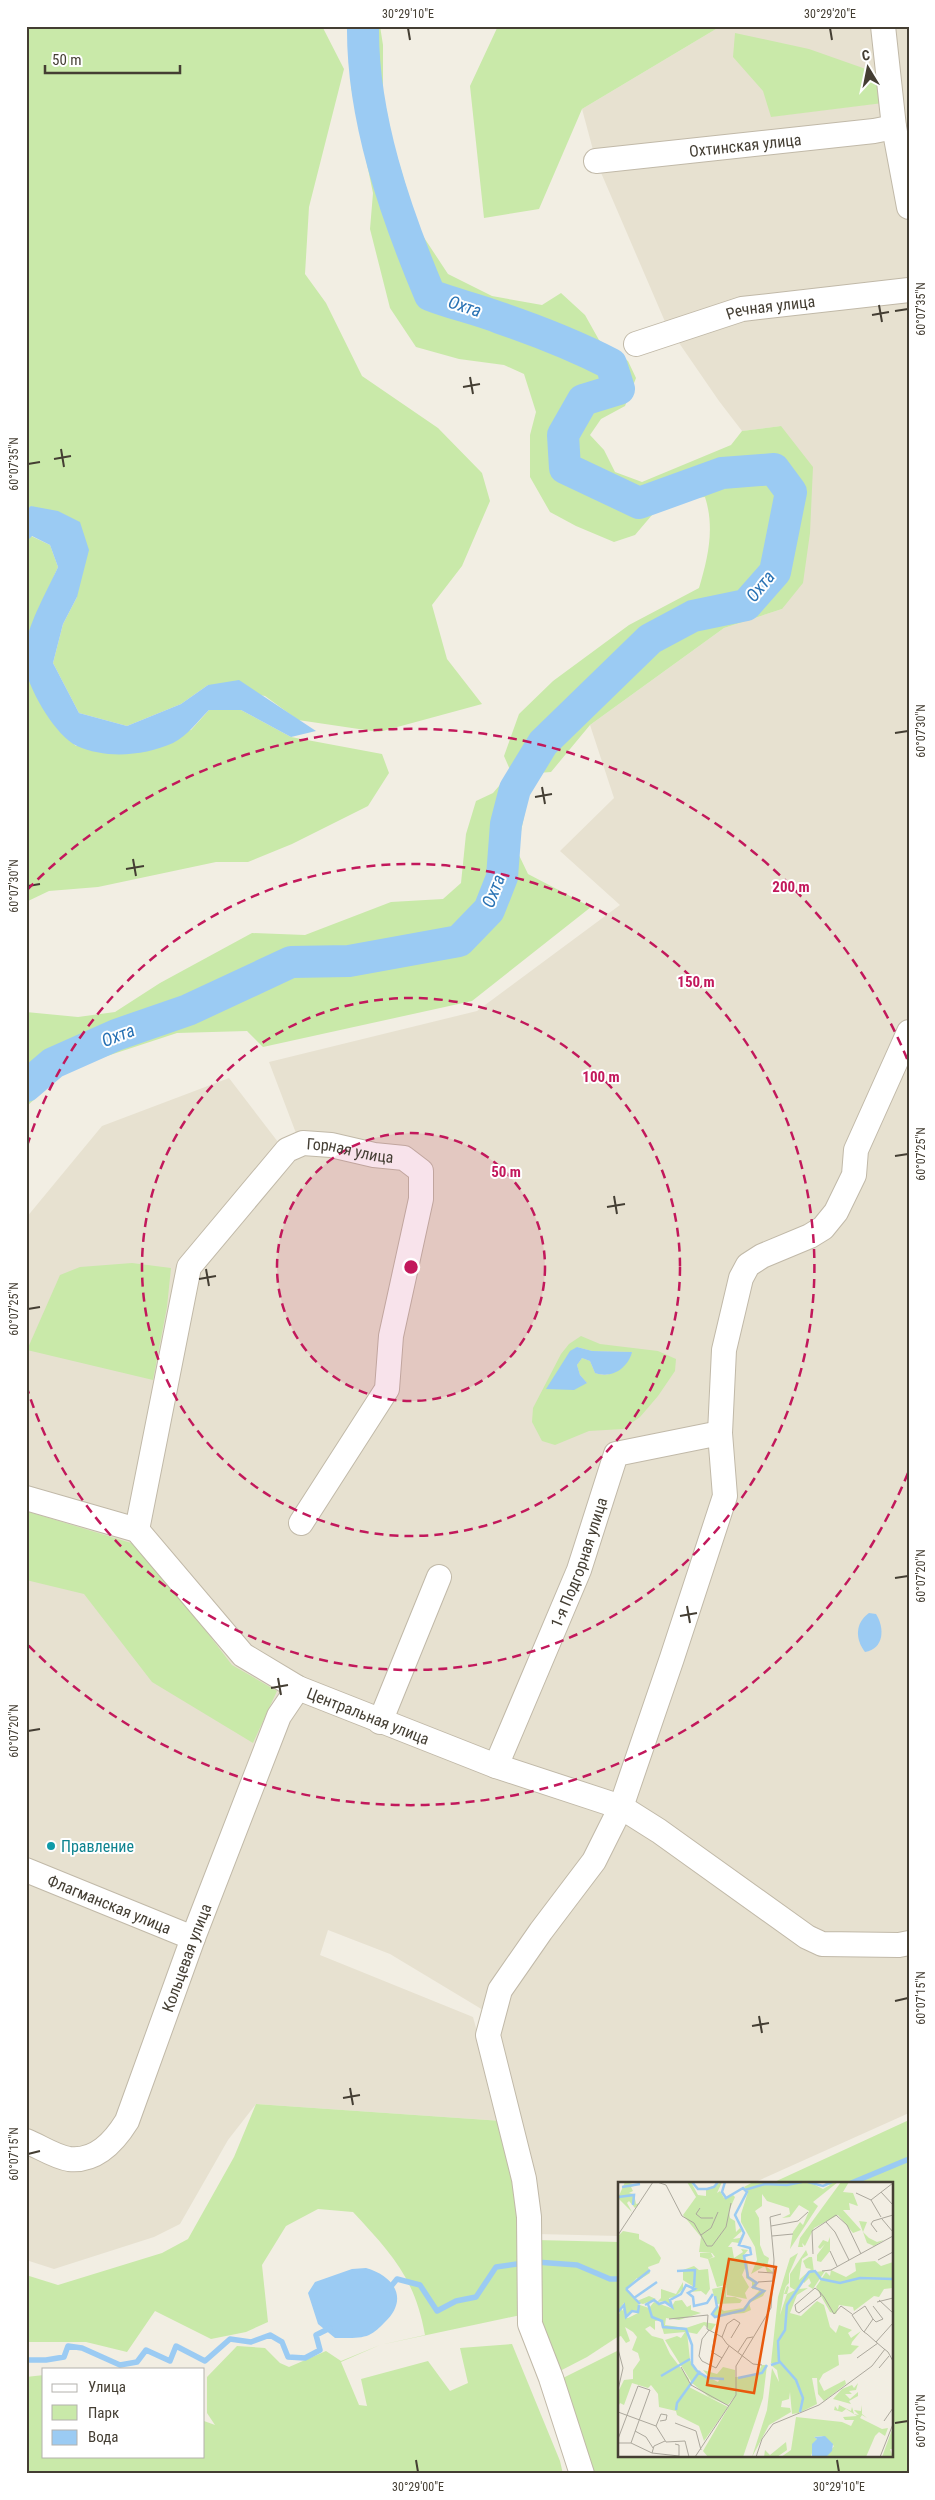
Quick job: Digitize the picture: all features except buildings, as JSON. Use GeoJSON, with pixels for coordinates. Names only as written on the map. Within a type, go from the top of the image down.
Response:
{"type":"FeatureCollection","features":[{"type":"Feature","properties":{"kind":"street"},"geometry":{"type":"LineString","coordinates":[[883,26],[894,127],[909,207]]}},
{"type":"Feature","properties":{"kind":"street","name":"Охтинская улица"},"geometry":{"type":"LineString","coordinates":[[596,161],[874,132],[894,127]]}},
{"type":"Feature","properties":{"kind":"street","name":"Речная улица"},"geometry":{"type":"LineString","coordinates":[[636,344],[742,309],[909,290]]}},
{"type":"Feature","properties":{"kind":"street"},"geometry":{"type":"LineString","coordinates":[[582,2474],[530,2324],[530,2217],[524,2179],[488,2035],[500,1990],[541,1931],[594,1861],[621,1807],[725,1496],[720,1433],[724,1350],[741,1278],[748,1266],[762,1256],[810,1236],[823,1228],[836,1212],[854,1175],[856,1150],[909,1032]]}},
{"type":"Feature","properties":{"kind":"street","name":"Горная улица"},"geometry":{"type":"LineString","coordinates":[[137,1530],[189,1267],[287,1150],[303,1143],[331,1145],[374,1155],[404,1158],[420,1171],[421,1199],[391,1336],[387,1389],[300,1523]]}},
{"type":"Feature","properties":{"kind":"street","name":"1-я Подгорная улица"},"geometry":{"type":"LineString","coordinates":[[496,1766],[579,1570],[616,1454],[720,1433]]}},
{"type":"Feature","properties":{"kind":"street"},"geometry":{"type":"LineString","coordinates":[[26,1498],[137,1530]]}},
{"type":"Feature","properties":{"kind":"street","name":"Центральная улица"},"geometry":{"type":"LineString","coordinates":[[137,1530],[243,1655],[298,1688],[380,1722],[496,1766],[621,1807],[659,1831],[807,1937],[822,1944],[899,1945],[909,1943]]}},
{"type":"Feature","properties":{"kind":"street"},"geometry":{"type":"LineString","coordinates":[[380,1722],[439,1577]]}},
{"type":"Feature","properties":{"kind":"street","name":"Кольцевая улица"},"geometry":{"type":"LineString","coordinates":[[26,2141],[68,2159],[83,2158],[100,2152],[115,2140],[127,2121],[193,1938],[279,1716],[298,1688]]}},
{"type":"Feature","properties":{"kind":"street","name":"Флагманская улица"},"geometry":{"type":"LineString","coordinates":[[26,1870],[193,1938]]}},
{"type":"Feature","properties":{"kind":"shaded area"},"geometry":{"type":"Polygon","coordinates":[[[721,26],[909,26],[909,2113],[755,2182],[618,2182],[618,2236],[537,2234],[488,2013],[390,1954],[328,1930],[320,1955],[473,2017],[502,2121],[256,2104],[228,2140],[180,2224],[154,2237],[54,2269],[26,2260],[26,1218],[102,1126],[229,1078],[288,1155],[302,1149],[269,1062],[477,1011],[620,905],[560,851],[614,798],[590,725],[724,628],[782,609],[781,426],[742,431],[666,324],[596,161],[582,109],[721,26]]]}},
{"type":"Feature","properties":{"kind":"green space"},"geometry":{"type":"Polygon","coordinates":[[[26,26],[322,26],[344,69],[309,207],[305,274],[326,303],[362,376],[438,428],[482,473],[490,501],[462,566],[432,605],[447,659],[482,704],[379,732],[298,720],[265,696],[208,685],[181,704],[127,726],[79,713],[53,663],[63,624],[77,597],[32,506],[26,510],[26,26]]]}},
{"type":"Feature","properties":{"kind":"green space"},"geometry":{"type":"Polygon","coordinates":[[[349,26],[380,26],[383,45],[383,93],[393,143],[419,230],[448,274],[492,296],[542,305],[561,293],[585,315],[599,340],[628,361],[636,378],[625,406],[601,419],[590,435],[604,450],[615,472],[642,482],[731,445],[742,431],[781,426],[813,467],[810,533],[803,583],[782,609],[724,628],[590,725],[551,772],[525,774],[529,792],[517,851],[528,874],[591,907],[472,1001],[263,1047],[247,1031],[177,1033],[104,1057],[62,1074],[26,1107],[26,1012],[78,1017],[115,1012],[160,983],[252,933],[305,935],[391,902],[443,899],[461,883],[466,834],[476,801],[493,793],[511,772],[504,756],[519,714],[553,681],[629,625],[699,588],[710,532],[710,520],[705,497],[676,500],[652,515],[635,535],[614,542],[576,526],[550,512],[530,477],[530,435],[536,412],[524,374],[504,365],[459,359],[416,347],[390,308],[370,229],[373,193],[351,87],[349,26]]]}},
{"type":"Feature","properties":{"kind":"green space"},"geometry":{"type":"Polygon","coordinates":[[[498,26],[721,26],[582,109],[539,209],[484,218],[470,86],[498,26]]]}},
{"type":"Feature","properties":{"kind":"green space"},"geometry":{"type":"Polygon","coordinates":[[[735,33],[809,49],[880,74],[883,103],[771,117],[763,91],[733,57],[735,33]]]}},
{"type":"Feature","properties":{"kind":"green space"},"geometry":{"type":"Polygon","coordinates":[[[31,536],[50,545],[58,567],[26,643],[26,542],[31,536]]]}},
{"type":"Feature","properties":{"kind":"green space"},"geometry":{"type":"Polygon","coordinates":[[[26,671],[46,712],[76,746],[191,730],[209,710],[241,710],[291,737],[382,754],[389,773],[368,806],[292,844],[248,862],[216,862],[98,887],[49,891],[26,902],[26,671]]]}},
{"type":"Feature","properties":{"kind":"green space"},"geometry":{"type":"Polygon","coordinates":[[[132,1263],[171,1268],[167,1307],[153,1380],[27,1350],[60,1275],[80,1267],[132,1263]]]}},
{"type":"Feature","properties":{"kind":"green space"},"geometry":{"type":"Polygon","coordinates":[[[581,1336],[600,1344],[658,1351],[676,1359],[675,1371],[658,1396],[640,1417],[623,1429],[589,1431],[555,1445],[542,1441],[532,1422],[533,1408],[561,1354],[569,1344],[581,1336]],[[577,1347],[547,1389],[587,1383],[580,1375],[577,1365],[582,1358],[590,1361],[595,1373],[602,1375],[617,1370],[632,1352],[592,1351],[577,1347]]]}},
{"type":"Feature","properties":{"kind":"green space"},"geometry":{"type":"Polygon","coordinates":[[[26,1511],[141,1546],[232,1665],[277,1691],[253,1743],[152,1682],[84,1594],[26,1580],[26,1511]]]}},
{"type":"Feature","properties":{"kind":"green space"},"geometry":{"type":"Polygon","coordinates":[[[256,2104],[502,2121],[518,2190],[521,2315],[380,2345],[425,2335],[421,2315],[408,2282],[379,2240],[353,2212],[318,2209],[286,2226],[262,2265],[268,2322],[246,2332],[211,2339],[155,2311],[127,2352],[86,2342],[26,2342],[26,2275],[58,2285],[162,2253],[188,2239],[234,2157],[256,2104]]]}},
{"type":"Feature","properties":{"kind":"green space"},"geometry":{"type":"Polygon","coordinates":[[[909,2120],[909,2474],[592,2474],[561,2379],[618,2350],[618,2458],[892,2458],[892,2182],[774,2182],[909,2120]]]}},
{"type":"Feature","properties":{"kind":"green space"},"geometry":{"type":"Polygon","coordinates":[[[536,2240],[618,2242],[618,2337],[587,2357],[558,2372],[537,2320],[536,2240]]]}},
{"type":"Feature","properties":{"kind":"green space"},"geometry":{"type":"Polygon","coordinates":[[[512,2344],[560,2461],[563,2474],[26,2474],[26,2377],[42,2375],[42,2458],[205,2458],[205,2421],[215,2425],[207,2413],[207,2377],[237,2346],[265,2348],[280,2363],[289,2367],[326,2351],[341,2361],[380,2345],[341,2362],[359,2405],[367,2406],[361,2379],[428,2361],[450,2391],[468,2383],[460,2348],[512,2344]]]}},
{"type":"Feature","properties":{"kind":"water"},"geometry":{"type":"Polygon","coordinates":[[[31,506],[58,511],[80,522],[89,550],[77,597],[63,624],[53,663],[79,713],[127,726],[181,704],[208,685],[239,680],[316,731],[291,737],[241,710],[209,710],[178,740],[150,751],[125,754],[100,753],[77,746],[69,741],[53,724],[39,702],[26,671],[28,636],[35,616],[58,567],[50,545],[32,536],[26,542],[26,510],[31,506]]]}},
{"type":"Feature","properties":{"kind":"water"},"geometry":{"type":"Polygon","coordinates":[[[577,1347],[592,1351],[632,1352],[623,1367],[607,1375],[595,1373],[590,1361],[582,1358],[577,1365],[580,1375],[587,1383],[574,1390],[546,1389],[570,1351],[577,1347]]]}},
{"type":"Feature","properties":{"kind":"water"},"geometry":{"type":"Polygon","coordinates":[[[869,1613],[876,1614],[879,1620],[881,1637],[876,1647],[865,1652],[859,1642],[858,1631],[861,1621],[869,1613]]]}},
{"type":"Feature","properties":{"kind":"water"},"geometry":{"type":"Polygon","coordinates":[[[366,2268],[376,2272],[391,2283],[397,2297],[396,2305],[392,2314],[384,2323],[369,2335],[357,2338],[335,2338],[318,2324],[308,2293],[315,2282],[352,2269],[366,2268]]]}},
{"type":"Feature","properties":{"kind":"waterway","name":"Охта"},"geometry":{"type":"LineString","coordinates":[[26,1086],[53,1063],[116,1035],[188,1010],[291,962],[349,961],[459,941],[489,910],[502,877],[506,824],[515,789],[543,743],[650,639],[693,616],[746,605],[775,572],[791,492],[774,469],[722,473],[639,503],[565,468],[563,435],[583,400],[619,389],[611,364],[543,334],[430,295],[405,231],[383,163],[368,95],[363,26]]}},
{"type":"Feature","properties":{"kind":"waterway"},"geometry":{"type":"LineString","coordinates":[[854,2182],[909,2159]]}},
{"type":"Feature","properties":{"kind":"waterway"},"geometry":{"type":"LineString","coordinates":[[536,2262],[577,2265],[610,2279],[618,2279]]}},
{"type":"Feature","properties":{"kind":"waterway"},"geometry":{"type":"LineString","coordinates":[[388,2290],[397,2279],[420,2285],[437,2311],[456,2301],[476,2297],[496,2267],[524,2263]]}},
{"type":"Feature","properties":{"kind":"waterway"},"geometry":{"type":"LineString","coordinates":[[26,2360],[46,2360],[64,2357],[68,2346],[82,2348],[120,2365],[137,2362],[146,2350],[170,2361],[176,2346],[205,2361],[230,2339],[251,2342],[270,2335],[282,2342],[288,2357],[305,2358],[320,2350],[316,2335],[330,2328]]}},
{"type":"Feature","properties":{"kind":"place","name":"Правление"},"geometry":{"type":"Point","coordinates":[51,1846]}}]}
